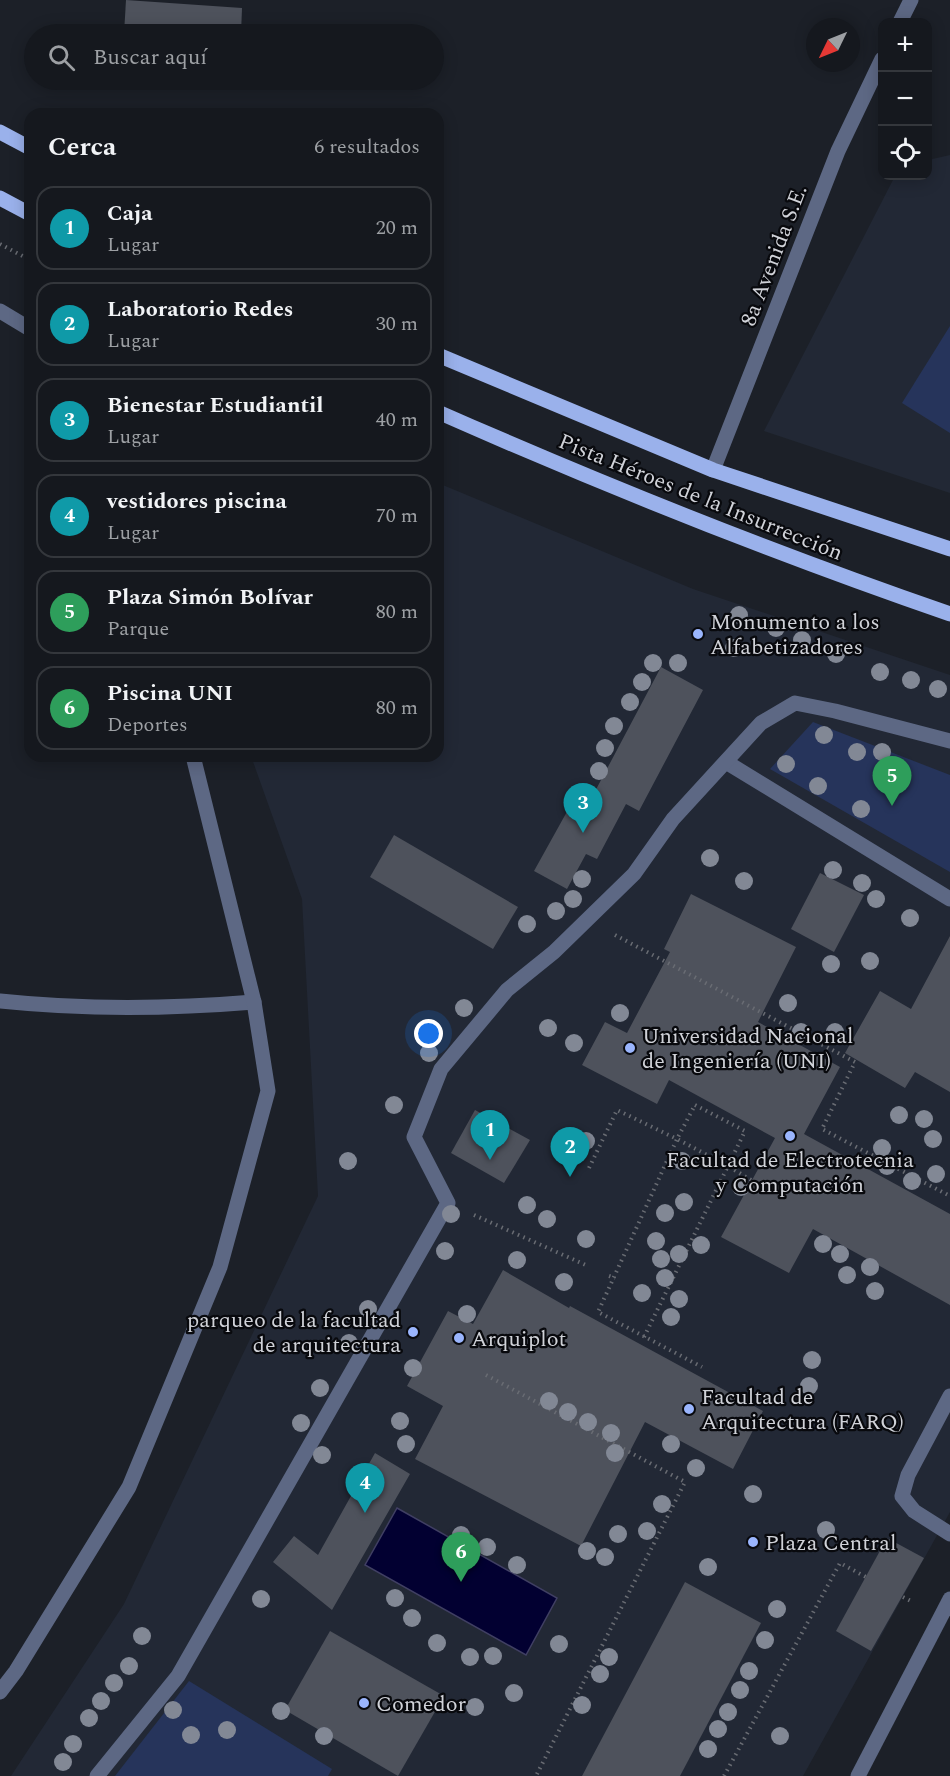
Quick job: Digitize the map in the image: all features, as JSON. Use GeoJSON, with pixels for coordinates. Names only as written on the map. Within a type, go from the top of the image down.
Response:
{"type":"FeatureCollection","features":[{"type":"Feature","properties":{"kind":"main road"},"geometry":{"type":"LineString","coordinates":[[0,132],[24,145]]}},
{"type":"Feature","properties":{"kind":"main road"},"geometry":{"type":"LineString","coordinates":[[0,198],[24,211]]}},
{"type":"Feature","properties":{"kind":"main road","name":"Pista Héroes de la Insurrección"},"geometry":{"type":"LineString","coordinates":[[444,358],[713,470],[950,549]]}},
{"type":"Feature","properties":{"kind":"main road","name":"Pista Héroes de la Insurrección"},"geometry":{"type":"LineString","coordinates":[[444,415],[691,519],[830,572],[950,614]]}},
{"type":"Feature","properties":{"kind":"street"},"geometry":{"type":"LineString","coordinates":[[902,18],[911,0]]}},
{"type":"Feature","properties":{"kind":"street","name":"8a Avenida S.E."},"geometry":{"type":"LineString","coordinates":[[713,470],[838,151],[878,67]]}},
{"type":"Feature","properties":{"kind":"street"},"geometry":{"type":"LineString","coordinates":[[0,311],[24,325]]}},
{"type":"Feature","properties":{"kind":"street"},"geometry":{"type":"LineString","coordinates":[[97,1776],[178,1676],[448,1203],[414,1137],[441,1069],[507,990],[554,952],[634,874],[673,819],[761,723],[795,703],[950,741]]}},
{"type":"Feature","properties":{"kind":"street"},"geometry":{"type":"LineString","coordinates":[[0,1692],[16,1671],[129,1487],[220,1267],[268,1091],[254,1002],[194,762]]}},
{"type":"Feature","properties":{"kind":"street"},"geometry":{"type":"LineString","coordinates":[[726,762],[950,899]]}},
{"type":"Feature","properties":{"kind":"street"},"geometry":{"type":"LineString","coordinates":[[0,1001],[51,1006],[186,1007],[254,1002]]}},
{"type":"Feature","properties":{"kind":"street"},"geometry":{"type":"LineString","coordinates":[[950,1396],[908,1475],[902,1496],[914,1511],[950,1534]]}},
{"type":"Feature","properties":{"kind":"street"},"geometry":{"type":"LineString","coordinates":[[858,1776],[950,1599]]}},
{"type":"Feature","properties":{"kind":"path"},"geometry":{"type":"LineString","coordinates":[[0,244],[24,257]]}},
{"type":"Feature","properties":{"kind":"path"},"geometry":{"type":"LineString","coordinates":[[587,920],[855,1062],[822,1129],[950,1197]]}},
{"type":"Feature","properties":{"kind":"path"},"geometry":{"type":"LineString","coordinates":[[644,1337],[745,1131],[695,1105],[677,1139],[598,1312],[644,1337],[702,1367]]}},
{"type":"Feature","properties":{"kind":"path"},"geometry":{"type":"LineString","coordinates":[[589,1168],[617,1110],[677,1139],[751,1180]]}},
{"type":"Feature","properties":{"kind":"path"},"geometry":{"type":"LineString","coordinates":[[448,1203],[588,1266]]}},
{"type":"Feature","properties":{"kind":"path"},"geometry":{"type":"LineString","coordinates":[[609,1276],[615,1278]]}},
{"type":"Feature","properties":{"kind":"path"},"geometry":{"type":"LineString","coordinates":[[486,1374],[686,1482],[536,1776]]}},
{"type":"Feature","properties":{"kind":"path"},"geometry":{"type":"LineString","coordinates":[[724,1776],[840,1563],[866,1577]]}},
{"type":"Feature","properties":{"kind":"shaded area"},"geometry":{"type":"Polygon","coordinates":[[[950,155],[950,493],[764,431],[893,180],[932,180],[932,159],[950,155]]]}},
{"type":"Feature","properties":{"kind":"shaded area"},"geometry":{"type":"Polygon","coordinates":[[[950,326],[950,433],[902,403],[950,326]]]}},
{"type":"Feature","properties":{"kind":"shaded area","name":"Universidad Nacional de Ingeniería (UNI)"},"geometry":{"type":"Polygon","coordinates":[[[444,485],[693,589],[950,675],[950,1512],[803,1776],[11,1776],[124,1604],[318,1196],[302,899],[253,762],[444,762],[444,485]]]}},
{"type":"Feature","properties":{"kind":"shaded area"},"geometry":{"type":"Polygon","coordinates":[[[813,722],[950,775],[950,872],[770,769],[813,722]]]}},
{"type":"Feature","properties":{"kind":"shaded area"},"geometry":{"type":"Polygon","coordinates":[[[397,1508],[557,1598],[526,1655],[365,1565],[397,1508]]]}},
{"type":"Feature","properties":{"kind":"shaded area"},"geometry":{"type":"Polygon","coordinates":[[[189,1681],[332,1769],[328,1776],[115,1776],[189,1681]]]}},
{"type":"Feature","properties":{"kind":"building"},"geometry":{"type":"Polygon","coordinates":[[[126,0],[242,8],[241,24],[125,24],[126,0]]]}},
{"type":"Feature","properties":{"kind":"building"},"geometry":{"type":"Polygon","coordinates":[[[661,667],[703,690],[639,811],[626,804],[597,859],[586,854],[567,889],[534,871],[579,790],[592,797],[661,667]]]}},
{"type":"Feature","properties":{"kind":"building"},"geometry":{"type":"Polygon","coordinates":[[[394,835],[518,907],[493,949],[370,877],[394,835]]]}},
{"type":"Feature","properties":{"kind":"building"},"geometry":{"type":"Polygon","coordinates":[[[820,873],[864,895],[834,952],[791,929],[820,873]]]}},
{"type":"Feature","properties":{"kind":"building","name":"Facultad de Electrotecnia y Computación"},"geometry":{"type":"Polygon","coordinates":[[[691,894],[796,947],[758,1022],[840,1067],[804,1134],[950,1214],[950,1305],[813,1229],[789,1273],[721,1237],[775,1138],[669,1080],[657,1104],[582,1065],[605,1022],[627,1033],[670,952],[664,949],[691,894]]]}},
{"type":"Feature","properties":{"kind":"building"},"geometry":{"type":"Polygon","coordinates":[[[950,936],[950,1092],[915,1072],[905,1088],[845,1053],[880,991],[911,1009],[950,936]]]}},
{"type":"Feature","properties":{"kind":"building"},"geometry":{"type":"Polygon","coordinates":[[[475,1110],[530,1140],[504,1183],[451,1153],[475,1110]]]}},
{"type":"Feature","properties":{"kind":"building","name":"Facultad de Arquitectura (FARQ)"},"geometry":{"type":"Polygon","coordinates":[[[503,1270],[569,1308],[570,1306],[763,1411],[733,1469],[645,1422],[581,1546],[415,1459],[443,1406],[407,1386],[448,1311],[473,1324],[503,1270]]]}},
{"type":"Feature","properties":{"kind":"building"},"geometry":{"type":"Polygon","coordinates":[[[375,1453],[410,1474],[332,1610],[273,1562],[294,1536],[318,1555],[375,1453]]]}},
{"type":"Feature","properties":{"kind":"building"},"geometry":{"type":"Polygon","coordinates":[[[887,1538],[924,1558],[871,1651],[836,1631],[887,1538]]]}},
{"type":"Feature","properties":{"kind":"building"},"geometry":{"type":"Polygon","coordinates":[[[685,1582],[761,1623],[680,1776],[582,1776],[685,1582]]]}},
{"type":"Feature","properties":{"kind":"building","name":"Comedor"},"geometry":{"type":"Polygon","coordinates":[[[330,1631],[444,1696],[398,1776],[285,1710],[330,1631]]]}},
{"type":"Feature","properties":{"kind":"place","name":"Monumento a los Alfabetizadores"},"geometry":{"type":"Point","coordinates":[698,634]}},
{"type":"Feature","properties":{"kind":"place","name":"Plaza Simón Bolívar"},"geometry":{"type":"Point","coordinates":[892,806]}},
{"type":"Feature","properties":{"kind":"place","name":"Bienestar Estudiantil"},"geometry":{"type":"Point","coordinates":[583,833]}},
{"type":"Feature","properties":{"kind":"place","name":"Universidad Nacional de Ingeniería (UNI)"},"geometry":{"type":"Point","coordinates":[630,1048]}},
{"type":"Feature","properties":{"kind":"place","name":"Facultad de Electrotecnia y Computación"},"geometry":{"type":"Point","coordinates":[790,1136]}},
{"type":"Feature","properties":{"kind":"place","name":"Caja"},"geometry":{"type":"Point","coordinates":[490,1160]}},
{"type":"Feature","properties":{"kind":"place","name":"Laboratorio Redes"},"geometry":{"type":"Point","coordinates":[570,1177]}},
{"type":"Feature","properties":{"kind":"place","name":"parqueo de la facultad de arquitectura"},"geometry":{"type":"Point","coordinates":[413,1332]}},
{"type":"Feature","properties":{"kind":"place","name":"Arquiplot"},"geometry":{"type":"Point","coordinates":[459,1338]}},
{"type":"Feature","properties":{"kind":"place","name":"Facultad de Arquitectura (FARQ)"},"geometry":{"type":"Point","coordinates":[689,1409]}},
{"type":"Feature","properties":{"kind":"place","name":"vestidores piscina"},"geometry":{"type":"Point","coordinates":[365,1513]}},
{"type":"Feature","properties":{"kind":"place","name":"Plaza Central"},"geometry":{"type":"Point","coordinates":[753,1542]}},
{"type":"Feature","properties":{"kind":"place","name":"Piscina UNI"},"geometry":{"type":"Point","coordinates":[461,1582]}},
{"type":"Feature","properties":{"kind":"place","name":"Comedor"},"geometry":{"type":"Point","coordinates":[364,1703]}}]}
